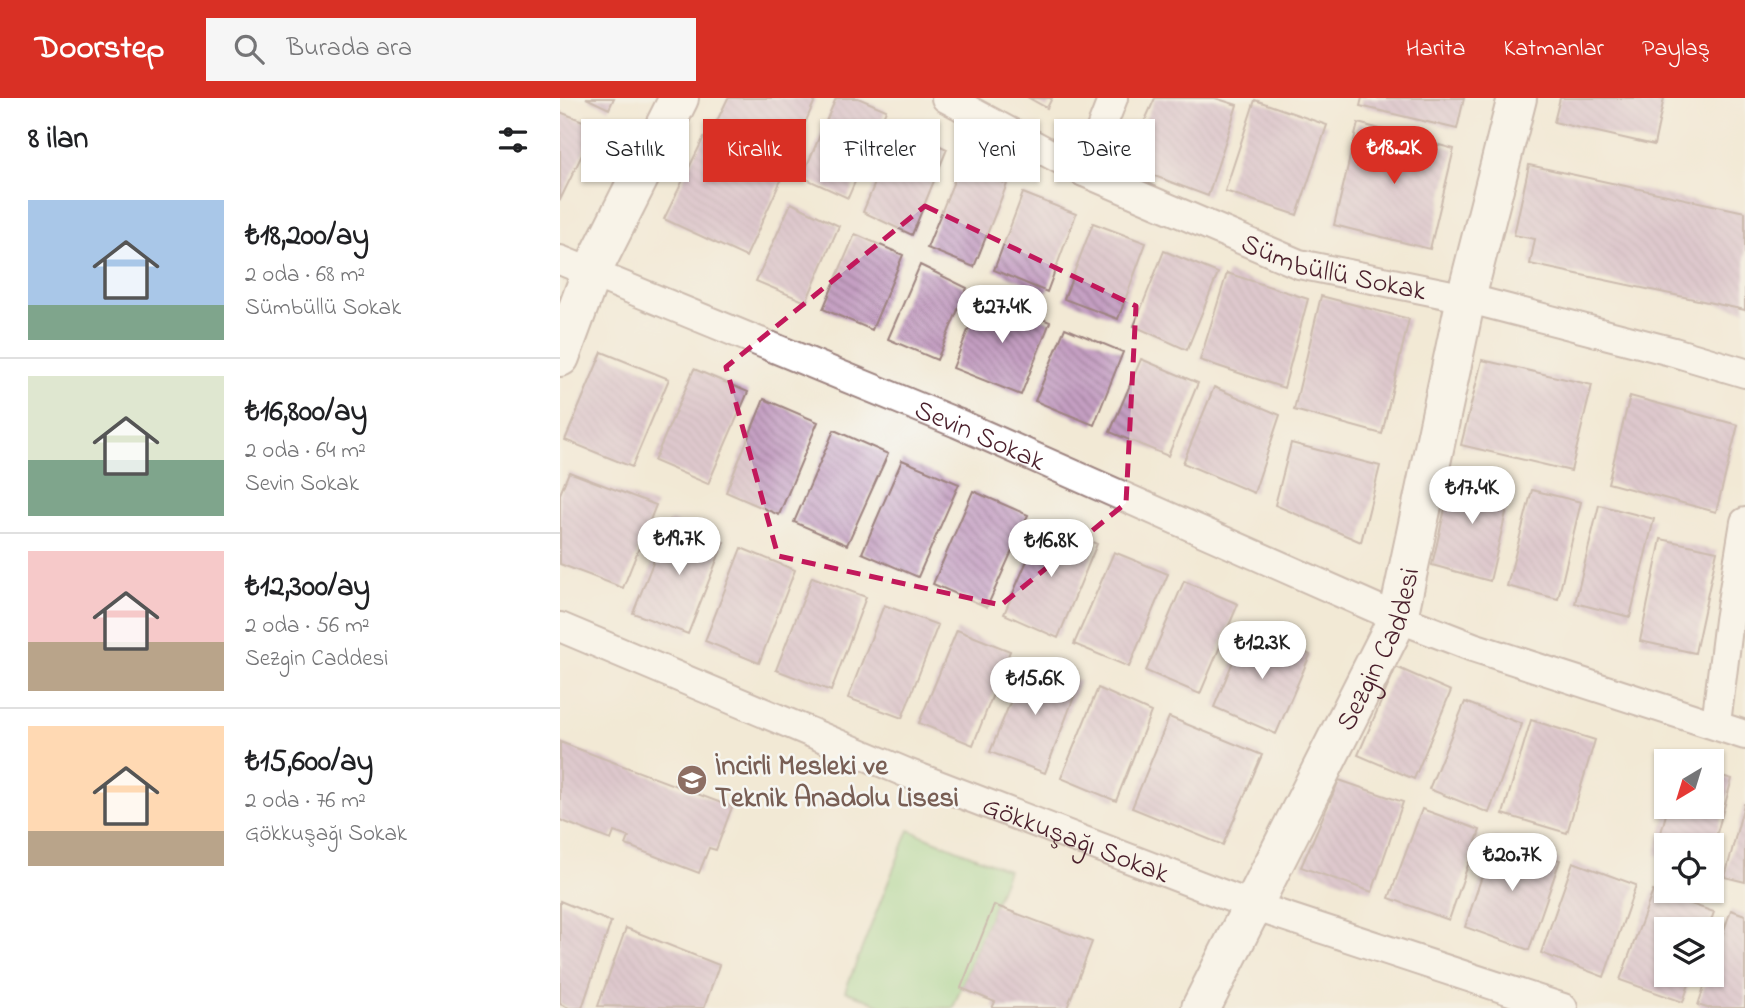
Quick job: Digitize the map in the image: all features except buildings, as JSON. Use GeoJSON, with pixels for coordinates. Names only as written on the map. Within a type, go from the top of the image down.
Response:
{"type":"FeatureCollection","features":[{"type":"Feature","properties":{"kind":"street"},"geometry":{"type":"LineString","coordinates":[[560,357],[576,266],[679,98]]}},
{"type":"Feature","properties":{"kind":"street","name":"Sümbüllü Sokak"},"geometry":{"type":"LineString","coordinates":[[946,98],[1054,156]]}},
{"type":"Feature","properties":{"kind":"street"},"geometry":{"type":"LineString","coordinates":[[1105,119],[1113,98]]}},
{"type":"Feature","properties":{"kind":"street","name":"Sezgin Caddesi"},"geometry":{"type":"LineString","coordinates":[[1201,1008],[1398,618],[1466,298],[1517,98]]}},
{"type":"Feature","properties":{"kind":"street","name":"Sümbüllü Sokak"},"geometry":{"type":"LineString","coordinates":[[1107,182],[1299,264],[1466,298],[1745,373]]}},
{"type":"Feature","properties":{"kind":"street","name":"Sevin Sokak"},"geometry":{"type":"LineString","coordinates":[[576,266],[957,423],[1398,618],[1473,647],[1745,735]]}},
{"type":"Feature","properties":{"kind":"street"},"geometry":{"type":"LineString","coordinates":[[1714,724],[1745,522]]}},
{"type":"Feature","properties":{"kind":"street","name":"Gökkuşağı Sokak"},"geometry":{"type":"LineString","coordinates":[[560,627],[907,773],[1254,906],[1563,1008]]}},
{"type":"Feature","properties":{"kind":"highlighted area"},"geometry":{"type":"Polygon","coordinates":[[[925,206],[1136,306],[1126,503],[1001,605],[778,556],[726,367],[925,206]]]}},
{"type":"Feature","properties":{"kind":"green space"},"geometry":{"type":"Polygon","coordinates":[[[909,830],[1008,870],[953,1008],[887,1008],[845,991],[909,830]]]}},
{"type":"Feature","properties":{"kind":"place","name":"İncirli Mesleki ve Teknik Anadolu Lisesi"},"geometry":{"type":"Point","coordinates":[692,780]}}]}
